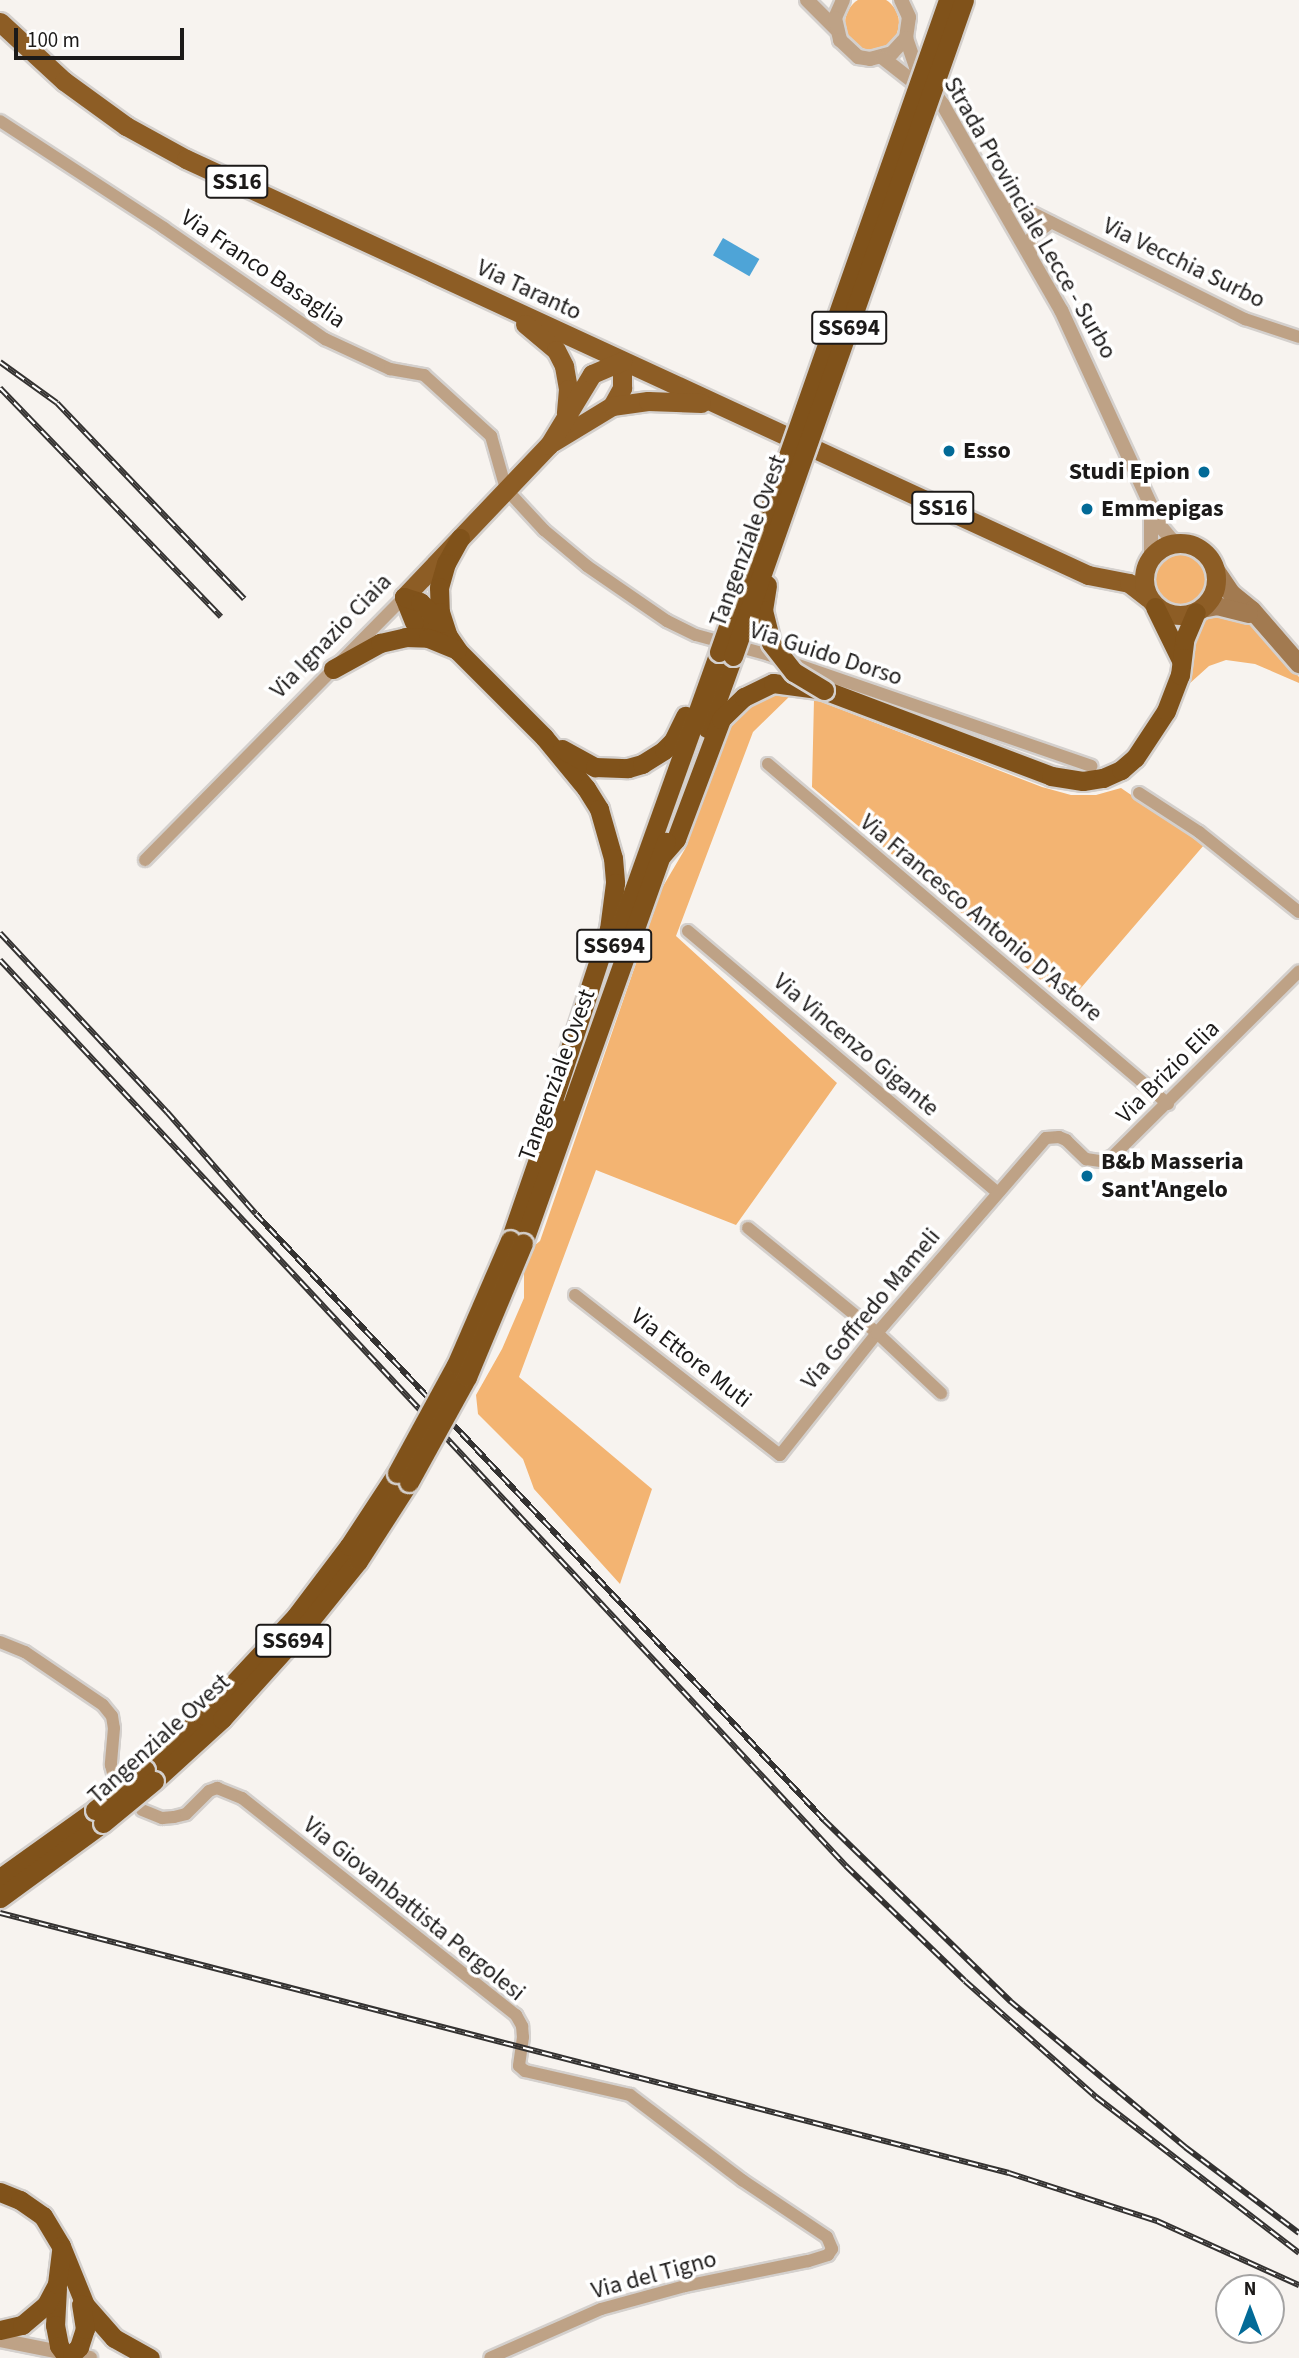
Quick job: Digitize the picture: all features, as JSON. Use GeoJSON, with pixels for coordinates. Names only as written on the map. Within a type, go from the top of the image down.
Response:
{"type":"FeatureCollection","features":[{"type":"Feature","properties":{"kind":"highway","name":"Tangenziale Ovest"},"geometry":{"type":"LineString","coordinates":[[516,1241],[552,1119],[721,652],[948,0]]}},
{"type":"Feature","properties":{"kind":"highway","name":"Tangenziale Ovest"},"geometry":{"type":"LineString","coordinates":[[0,1898],[14,1875],[99,1817],[222,1719],[304,1628],[358,1561],[403,1477],[467,1377],[662,855],[721,652],[802,462],[964,0]]}},
{"type":"Feature","properties":{"kind":"highway"},"geometry":{"type":"LineString","coordinates":[[802,462],[799,485],[765,593],[763,610],[766,628],[779,657],[794,672],[824,690],[1028,769],[1083,781],[1103,778],[1135,758],[1166,711],[1175,689],[1184,640],[1199,611]]}},
{"type":"Feature","properties":{"kind":"highway"},"geometry":{"type":"LineString","coordinates":[[438,632],[441,577],[460,538]]}},
{"type":"Feature","properties":{"kind":"highway"},"geometry":{"type":"LineString","coordinates":[[404,597],[414,622],[438,632],[544,737],[599,809],[613,858],[615,883],[604,949],[551,1106],[552,1119]]}},
{"type":"Feature","properties":{"kind":"highway"},"geometry":{"type":"LineString","coordinates":[[1152,603],[1181,661]]}},
{"type":"Feature","properties":{"kind":"highway"},"geometry":{"type":"LineString","coordinates":[[333,669],[380,643],[438,632]]}},
{"type":"Feature","properties":{"kind":"highway"},"geometry":{"type":"LineString","coordinates":[[544,737],[580,761],[595,767],[614,769],[642,764],[673,741],[721,652]]}},
{"type":"Feature","properties":{"kind":"highway"},"geometry":{"type":"LineString","coordinates":[[662,855],[676,839],[715,732],[731,707],[758,688],[773,683],[824,690]]}},
{"type":"Feature","properties":{"kind":"highway"},"geometry":{"type":"LineString","coordinates":[[0,2192],[20,2200],[43,2216],[61,2246],[85,2305],[106,2331],[128,2348],[150,2358]]}},
{"type":"Feature","properties":{"kind":"highway"},"geometry":{"type":"LineString","coordinates":[[61,2246],[55,2325],[59,2346],[75,2355],[85,2329],[77,2289]]}},
{"type":"Feature","properties":{"kind":"highway"},"geometry":{"type":"LineString","coordinates":[[0,2330],[22,2325],[37,2315],[57,2284]]}},
{"type":"Feature","properties":{"kind":"main road","name":"Via Taranto"},"geometry":{"type":"LineString","coordinates":[[0,22],[64,80],[126,126],[186,159],[1088,575],[1129,583],[1152,603],[1176,616],[1230,607],[1264,623]]}},
{"type":"Feature","properties":{"kind":"main road","name":"Via Ignazio Ciaia"},"geometry":{"type":"LineString","coordinates":[[499,304],[556,350],[568,379],[565,419]]}},
{"type":"Feature","properties":{"kind":"main road","name":"Via Ignazio Ciaia"},"geometry":{"type":"LineString","coordinates":[[404,597],[549,445],[592,374],[622,361]]}},
{"type":"Feature","properties":{"kind":"main road"},"geometry":{"type":"LineString","coordinates":[[612,406],[622,388],[622,361]]}},
{"type":"Feature","properties":{"kind":"main road","name":"Via Ignazio Ciaia"},"geometry":{"type":"LineString","coordinates":[[549,445],[612,406],[674,400],[720,405]]}},
{"type":"Feature","properties":{"kind":"main road","name":"Via Taranto"},"geometry":{"type":"LineString","coordinates":[[1062,563],[1089,571],[1117,574],[1149,560],[1168,545],[1184,543],[1202,550],[1231,593],[1264,623],[1299,664]]}},
{"type":"Feature","properties":{"kind":"main road"},"geometry":{"type":"LineString","coordinates":[[1149,560],[1144,585],[1152,603]]}},
{"type":"Feature","properties":{"kind":"main road"},"geometry":{"type":"LineString","coordinates":[[1199,611],[1213,594],[1215,569]]}},
{"type":"Feature","properties":{"kind":"street"},"geometry":{"type":"LineString","coordinates":[[807,0],[836,29]]}},
{"type":"Feature","properties":{"kind":"street"},"geometry":{"type":"LineString","coordinates":[[843,0],[835,18],[836,29],[840,40],[858,57],[883,58],[900,47],[906,38]]}},
{"type":"Feature","properties":{"kind":"street","name":"Strada Provinciale Lecce - Surbo"},"geometry":{"type":"LineString","coordinates":[[901,0],[909,17],[906,38],[916,66],[943,105],[1031,255],[1085,356],[1166,534],[1172,540],[1184,543]]}},
{"type":"Feature","properties":{"kind":"street"},"geometry":{"type":"LineString","coordinates":[[883,58],[943,105]]}},
{"type":"Feature","properties":{"kind":"street","name":"Via Franco Basaglia"},"geometry":{"type":"LineString","coordinates":[[0,121],[325,338],[390,369],[424,375],[491,436],[506,489]]}},
{"type":"Feature","properties":{"kind":"street","name":"Via Vecchia Surbo"},"geometry":{"type":"LineString","coordinates":[[995,194],[1245,319],[1299,337]]}},
{"type":"Feature","properties":{"kind":"street"},"geometry":{"type":"LineString","coordinates":[[1031,255],[1032,237],[1051,222]]}},
{"type":"Feature","properties":{"kind":"street","name":"Via Guido Dorso"},"geometry":{"type":"LineString","coordinates":[[506,489],[544,530],[587,566],[667,621],[696,635],[769,655],[1091,766]]}},
{"type":"Feature","properties":{"kind":"street","name":"Strada Provinciale Lecce - Surbo"},"geometry":{"type":"LineString","coordinates":[[1148,499],[1153,527],[1149,560]]}},
{"type":"Feature","properties":{"kind":"street","name":"Via Ignazio Ciaia"},"geometry":{"type":"LineString","coordinates":[[145,859],[404,597]]}},
{"type":"Feature","properties":{"kind":"street","name":"Via Francesco Antonio D'Astore"},"geometry":{"type":"LineString","coordinates":[[768,764],[1168,1104]]}},
{"type":"Feature","properties":{"kind":"street"},"geometry":{"type":"LineString","coordinates":[[1139,793],[1199,832],[1299,912]]}},
{"type":"Feature","properties":{"kind":"street","name":"Via Vincenzo Gigante"},"geometry":{"type":"LineString","coordinates":[[688,931],[997,1192]]}},
{"type":"Feature","properties":{"kind":"street","name":"Via Brizio Elia"},"geometry":{"type":"LineString","coordinates":[[997,1192],[1046,1138],[1059,1137],[1086,1159],[1101,1161],[1113,1156],[1299,971]]}},
{"type":"Feature","properties":{"kind":"street","name":"Via Goffredo Mameli"},"geometry":{"type":"LineString","coordinates":[[780,1455],[877,1333],[997,1192]]}},
{"type":"Feature","properties":{"kind":"street"},"geometry":{"type":"LineString","coordinates":[[748,1228],[877,1333],[941,1393]]}},
{"type":"Feature","properties":{"kind":"street","name":"Via Ettore Muti"},"geometry":{"type":"LineString","coordinates":[[576,1294],[780,1455]]}},
{"type":"Feature","properties":{"kind":"street"},"geometry":{"type":"LineString","coordinates":[[0,1642],[25,1651],[103,1705],[112,1716],[114,1728],[111,1765],[114,1777]]}},
{"type":"Feature","properties":{"kind":"street","name":"Via Giovanbattista Pergolesi"},"geometry":{"type":"LineString","coordinates":[[142,1810],[162,1818],[186,1814],[209,1791],[217,1788],[242,1798],[516,2015],[522,2026],[519,2066],[525,2071],[614,2088],[630,2095],[741,2180],[827,2237],[832,2249]]}},
{"type":"Feature","properties":{"kind":"street","name":"Via del Tigno"},"geometry":{"type":"LineString","coordinates":[[490,2358],[601,2309],[685,2286],[808,2261],[828,2255],[832,2249]]}},
{"type":"Feature","properties":{"kind":"street"},"geometry":{"type":"LineString","coordinates":[[0,2340],[75,2355]]}},
{"type":"Feature","properties":{"kind":"shaded area"},"geometry":{"type":"Polygon","coordinates":[[[872,-4],[891,4],[899,23],[891,42],[872,50],[853,42],[845,23],[853,4],[872,-4]]]}},
{"type":"Feature","properties":{"kind":"shaded area"},"geometry":{"type":"Polygon","coordinates":[[[1175,550],[1185,550],[1200,558],[1206,567],[1206,589],[1200,598],[1185,606],[1175,606],[1157,594],[1152,583],[1152,573],[1164,555],[1175,550]]]}},
{"type":"Feature","properties":{"kind":"shaded area"},"geometry":{"type":"Polygon","coordinates":[[[1229,610],[1254,624],[1299,677],[1299,683],[1255,664],[1226,660],[1209,666],[1189,684],[1190,649],[1198,623],[1212,614],[1229,610]]]}},
{"type":"Feature","properties":{"kind":"shaded area"},"geometry":{"type":"Polygon","coordinates":[[[772,692],[793,693],[753,732],[676,936],[837,1083],[736,1225],[596,1170],[519,1377],[652,1489],[620,1584],[534,1489],[523,1459],[478,1414],[476,1395],[502,1349],[524,1298],[524,1270],[535,1245],[540,1241],[662,888],[685,849],[726,732],[737,712],[752,699],[772,692]]]}},
{"type":"Feature","properties":{"kind":"shaded area"},"geometry":{"type":"Polygon","coordinates":[[[814,699],[1042,787],[1071,795],[1096,795],[1121,788],[1204,845],[1068,1003],[812,787],[814,699]]]}},
{"type":"Feature","properties":{"kind":"water"},"geometry":{"type":"Polygon","coordinates":[[[723,238],[759,259],[749,276],[713,255],[723,238]]]}},
{"type":"Feature","properties":{"kind":"railway"},"geometry":{"type":"LineString","coordinates":[[0,362],[57,403],[244,599]]}},
{"type":"Feature","properties":{"kind":"railway"},"geometry":{"type":"LineString","coordinates":[[0,388],[221,617]]}},
{"type":"Feature","properties":{"kind":"railway"},"geometry":{"type":"LineString","coordinates":[[0,933],[167,1112],[256,1214],[824,1820],[1010,2001],[1185,2147],[1299,2233]]}},
{"type":"Feature","properties":{"kind":"railway"},"geometry":{"type":"LineString","coordinates":[[0,960],[846,1866],[965,1981],[1096,2097],[1299,2253]]}},
{"type":"Feature","properties":{"kind":"railway"},"geometry":{"type":"LineString","coordinates":[[0,1913],[1009,2173],[1157,2221],[1299,2285]]}},
{"type":"Feature","properties":{"kind":"place","name":"Esso"},"geometry":{"type":"Point","coordinates":[949,451]}},
{"type":"Feature","properties":{"kind":"place","name":"Studi Epion"},"geometry":{"type":"Point","coordinates":[1204,472]}},
{"type":"Feature","properties":{"kind":"place","name":"Emmepigas"},"geometry":{"type":"Point","coordinates":[1087,509]}},
{"type":"Feature","properties":{"kind":"place","name":"B&b Masseria Sant'Angelo"},"geometry":{"type":"Point","coordinates":[1087,1176]}}]}
